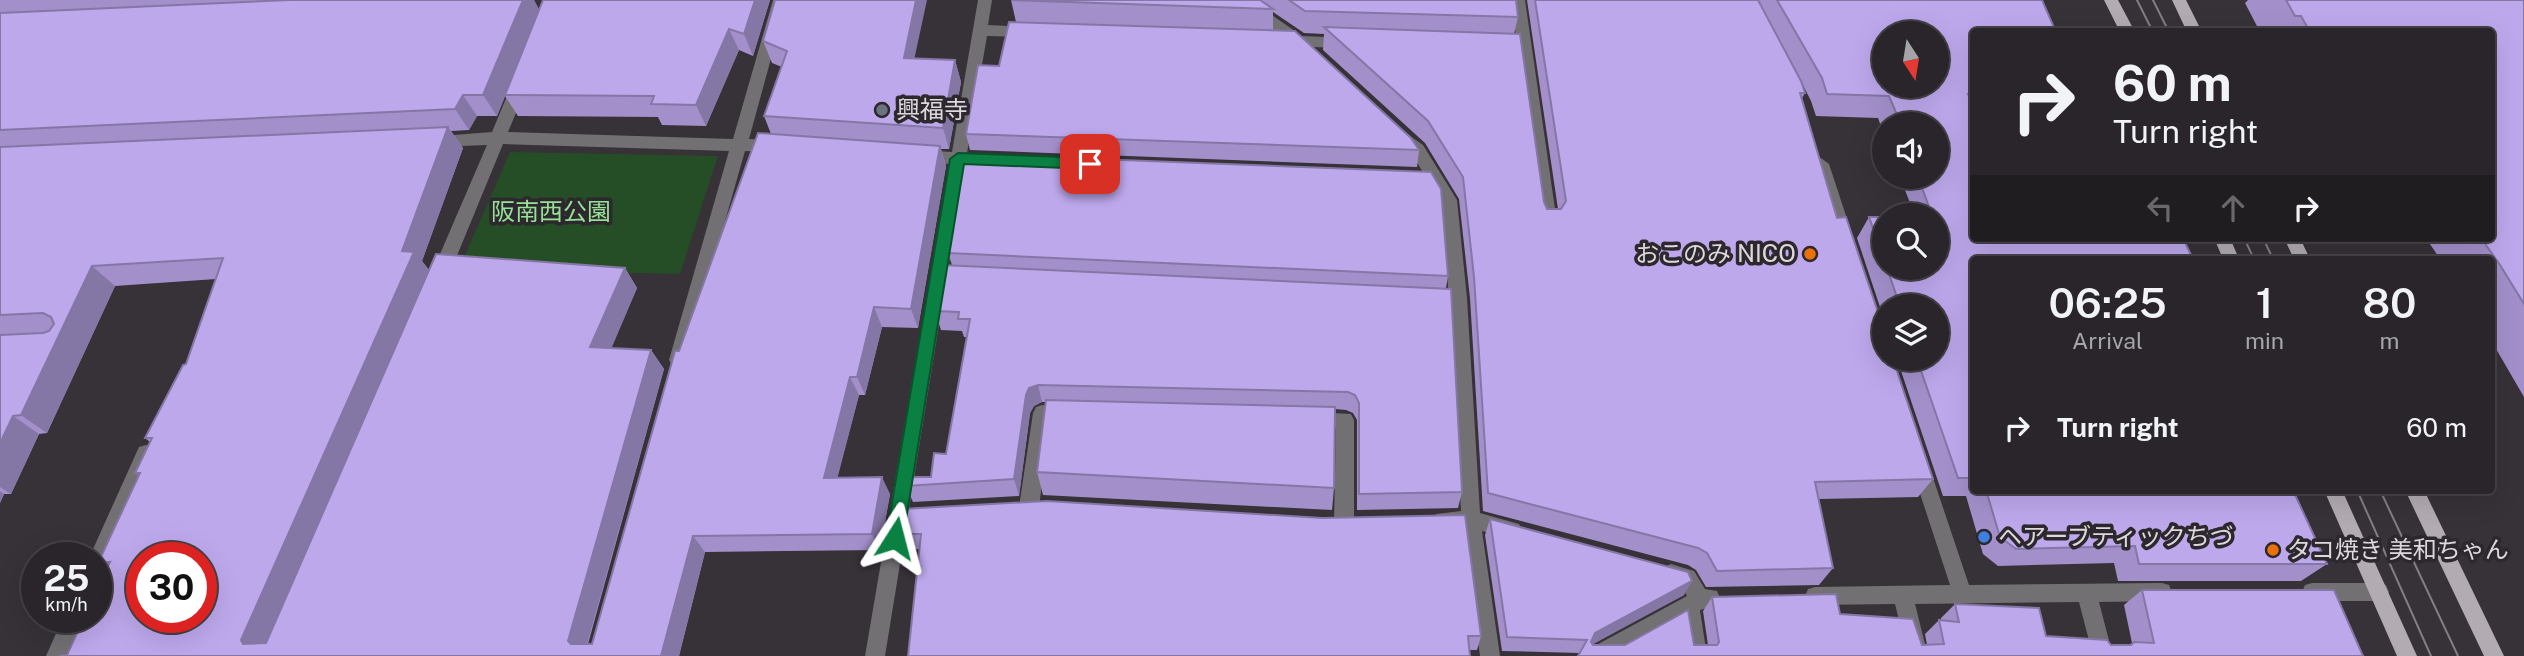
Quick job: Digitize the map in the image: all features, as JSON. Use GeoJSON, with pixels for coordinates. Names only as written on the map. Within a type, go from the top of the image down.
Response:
{"type":"FeatureCollection","features":[{"type":"Feature","properties":{"kind":"main road"},"geometry":{"type":"LineString","coordinates":[[2111,0],[2126,28]]}},
{"type":"Feature","properties":{"kind":"main road"},"geometry":{"type":"LineString","coordinates":[[2179,0],[2193,28]]}},
{"type":"Feature","properties":{"kind":"main road"},"geometry":{"type":"LineString","coordinates":[[2335,494],[2407,656]]}},
{"type":"Feature","properties":{"kind":"main road"},"geometry":{"type":"LineString","coordinates":[[2416,494],[2494,656]]}},
{"type":"Feature","properties":{"kind":"street"},"geometry":{"type":"LineString","coordinates":[[674,373],[737,143],[780,0]]}},
{"type":"Feature","properties":{"kind":"street"},"geometry":{"type":"LineString","coordinates":[[875,656],[898,514],[945,274],[958,159],[985,0]]}},
{"type":"Feature","properties":{"kind":"street"},"geometry":{"type":"LineString","coordinates":[[1240,0],[1300,41],[1320,59]]}},
{"type":"Feature","properties":{"kind":"street"},"geometry":{"type":"LineString","coordinates":[[1518,0],[1520,49],[1549,223]]}},
{"type":"Feature","properties":{"kind":"street"},"geometry":{"type":"LineString","coordinates":[[980,30],[1050,33]]}},
{"type":"Feature","properties":{"kind":"street"},"geometry":{"type":"LineString","coordinates":[[1273,40],[1367,43]]}},
{"type":"Feature","properties":{"kind":"street"},"geometry":{"type":"LineString","coordinates":[[434,290],[528,64]]}},
{"type":"Feature","properties":{"kind":"street"},"geometry":{"type":"LineString","coordinates":[[1388,122],[1417,149],[1428,177],[1448,200],[1451,297],[1471,519],[1490,656]]}},
{"type":"Feature","properties":{"kind":"street"},"geometry":{"type":"LineString","coordinates":[[415,142],[499,138],[737,143],[792,147]]}},
{"type":"Feature","properties":{"kind":"street"},"geometry":{"type":"LineString","coordinates":[[1814,142],[1853,261]]}},
{"type":"Feature","properties":{"kind":"street"},"geometry":{"type":"LineString","coordinates":[[903,155],[999,160]]}},
{"type":"Feature","properties":{"kind":"street"},"geometry":{"type":"LineString","coordinates":[[1051,505],[1022,508],[1042,413],[1083,414]]}},
{"type":"Feature","properties":{"kind":"street"},"geometry":{"type":"LineString","coordinates":[[1290,419],[1345,420],[1351,522],[1321,522]]}},
{"type":"Feature","properties":{"kind":"street"},"geometry":{"type":"LineString","coordinates":[[1914,447],[1962,593]]}},
{"type":"Feature","properties":{"kind":"street"},"geometry":{"type":"LineString","coordinates":[[106,542],[148,449]]}},
{"type":"Feature","properties":{"kind":"street"},"geometry":{"type":"LineString","coordinates":[[898,514],[925,513]]}},
{"type":"Feature","properties":{"kind":"street"},"geometry":{"type":"LineString","coordinates":[[1420,520],[1471,519],[1525,534]]}},
{"type":"Feature","properties":{"kind":"street"},"geometry":{"type":"LineString","coordinates":[[1646,566],[1687,577],[1695,602],[1697,656]]}},
{"type":"Feature","properties":{"kind":"street"},"geometry":{"type":"LineString","coordinates":[[1795,597],[2182,592]]}},
{"type":"Feature","properties":{"kind":"street"},"geometry":{"type":"LineString","coordinates":[[2291,592],[2378,592]]}},
{"type":"Feature","properties":{"kind":"street"},"geometry":{"type":"LineString","coordinates":[[2087,593],[2103,656]]}},
{"type":"Feature","properties":{"kind":"street"},"geometry":{"type":"LineString","coordinates":[[1902,594],[1918,656]]}},
{"type":"Feature","properties":{"kind":"street"},"geometry":{"type":"LineString","coordinates":[[1596,656],[1695,602],[1727,598]]}},
{"type":"Feature","properties":{"kind":"street"},"geometry":{"type":"LineString","coordinates":[[56,656],[66,633]]}},
{"type":"Feature","properties":{"kind":"green space","name":"阪南西公園"},"geometry":{"type":"Polygon","coordinates":[[[510,152],[718,156],[680,274],[459,269],[510,152]]]}},
{"type":"Feature","properties":{"kind":"building"},"geometry":{"type":"Polygon","coordinates":[[[289,0],[523,0],[483,95],[463,95],[455,109],[0,130],[0,13],[289,0]]]}},
{"type":"Feature","properties":{"kind":"building"},"geometry":{"type":"Polygon","coordinates":[[[543,0],[755,0],[744,34],[729,29],[696,105],[651,104],[654,96],[505,95],[543,0]]]}},
{"type":"Feature","properties":{"kind":"building"},"geometry":{"type":"Polygon","coordinates":[[[775,0],[916,0],[904,58],[955,60],[943,128],[764,116],[787,51],[763,41],[775,0]]]}},
{"type":"Feature","properties":{"kind":"building"},"geometry":{"type":"Polygon","coordinates":[[[1011,0],[1260,0],[1273,9],[1011,0]]]}},
{"type":"Feature","properties":{"kind":"building"},"geometry":{"type":"Polygon","coordinates":[[[1289,0],[1516,0],[1518,17],[1305,11],[1289,0]]]}},
{"type":"Feature","properties":{"kind":"building"},"geometry":{"type":"Polygon","coordinates":[[[1535,0],[1758,0],[1801,81],[1805,93],[1800,93],[1837,218],[1846,217],[1872,294],[1872,371],[1897,371],[1933,479],[1815,482],[1833,568],[1717,571],[1707,553],[1698,548],[1488,493],[1474,277],[1463,177],[1428,121],[1324,27],[1520,34],[1544,202],[1547,209],[1561,209],[1566,201],[1535,0]]]}},
{"type":"Feature","properties":{"kind":"building"},"geometry":{"type":"Polygon","coordinates":[[[1777,0],[2042,0],[2054,28],[1970,28],[1970,242],[2185,242],[2192,256],[1970,256],[1970,478],[1958,478],[1921,371],[1949,371],[1949,294],[1896,294],[1891,280],[1949,280],[1949,203],[1928,203],[1922,189],[1949,189],[1949,112],[1896,112],[1890,98],[1950,98],[1950,21],[1872,21],[1872,95],[1827,94],[1822,78],[1777,0]]]}},
{"type":"Feature","properties":{"kind":"building"},"geometry":{"type":"Polygon","coordinates":[[[2286,0],[2524,0],[2524,304],[2484,242],[2495,242],[2495,28],[2308,28],[2301,16],[2295,16],[2286,0]]]}},
{"type":"Feature","properties":{"kind":"building"},"geometry":{"type":"Polygon","coordinates":[[[1009,22],[1295,31],[1411,138],[1419,150],[966,134],[978,65],[999,66],[1009,22]]]}},
{"type":"Feature","properties":{"kind":"building"},"geometry":{"type":"Polygon","coordinates":[[[448,127],[402,251],[414,252],[241,640],[243,644],[266,643],[436,254],[625,268],[590,347],[651,350],[568,641],[571,644],[592,644],[675,351],[679,351],[758,133],[940,146],[911,309],[874,307],[857,377],[850,377],[824,478],[882,477],[872,534],[693,536],[661,656],[59,656],[67,655],[77,633],[112,633],[112,542],[108,542],[140,473],[135,473],[152,438],[145,438],[183,365],[186,364],[223,258],[92,266],[21,415],[13,416],[0,443],[0,335],[43,333],[49,331],[54,324],[51,317],[43,313],[0,315],[0,147],[448,127]]]}},
{"type":"Feature","properties":{"kind":"building"},"geometry":{"type":"Polygon","coordinates":[[[964,154],[1431,172],[1441,189],[1448,276],[948,253],[964,154]]]}},
{"type":"Feature","properties":{"kind":"building"},"geometry":{"type":"Polygon","coordinates":[[[942,265],[1451,289],[1462,492],[1359,494],[1359,403],[1355,395],[1348,392],[1038,385],[1029,388],[1026,395],[1014,479],[906,486],[907,477],[931,477],[934,453],[946,454],[970,319],[958,319],[959,312],[935,311],[942,265]]]}},
{"type":"Feature","properties":{"kind":"building"},"geometry":{"type":"Polygon","coordinates":[[[1046,400],[1335,407],[1334,488],[1037,472],[1046,400]]]}},
{"type":"Feature","properties":{"kind":"building"},"geometry":{"type":"Polygon","coordinates":[[[1987,494],[2295,494],[2327,564],[2139,564],[2135,546],[2016,549],[2000,537],[1987,494]]]}},
{"type":"Feature","properties":{"kind":"building"},"geometry":{"type":"Polygon","coordinates":[[[1047,501],[1322,518],[1465,515],[1481,636],[1468,636],[1470,656],[908,656],[921,534],[897,534],[902,509],[1047,501]]]}},
{"type":"Feature","properties":{"kind":"building"},"geometry":{"type":"Polygon","coordinates":[[[1490,519],[1688,572],[1692,581],[1595,633],[1591,642],[1593,645],[1625,645],[1688,610],[1694,645],[1717,645],[1719,642],[1712,597],[1836,594],[1840,614],[1913,619],[1922,645],[1944,644],[1939,620],[1959,622],[1955,604],[2039,608],[2046,636],[2107,640],[2111,645],[2131,645],[2134,642],[2154,643],[2142,590],[2334,590],[2363,656],[1578,656],[1587,640],[1507,637],[1490,519]]]}},
{"type":"Feature","properties":{"kind":"tram line"},"geometry":{"type":"LineString","coordinates":[[2137,0],[2151,28]]}},
{"type":"Feature","properties":{"kind":"tram line"},"geometry":{"type":"LineString","coordinates":[[2153,0],[2167,28]]}},
{"type":"Feature","properties":{"kind":"tram line"},"geometry":{"type":"LineString","coordinates":[[2246,242],[2253,256]]}},
{"type":"Feature","properties":{"kind":"tram line"},"geometry":{"type":"LineString","coordinates":[[2265,242],[2272,256]]}},
{"type":"Feature","properties":{"kind":"tram line"},"geometry":{"type":"LineString","coordinates":[[2359,494],[2431,656]]}},
{"type":"Feature","properties":{"kind":"tram line"},"geometry":{"type":"LineString","coordinates":[[2382,494],[2458,656]]}},
{"type":"Feature","properties":{"kind":"place","name":"興福寺"},"geometry":{"type":"Point","coordinates":[882,110]}},
{"type":"Feature","properties":{"kind":"place","name":"おこのみ NICO"},"geometry":{"type":"Point","coordinates":[1810,254]}},
{"type":"Feature","properties":{"kind":"place","name":"ヘアーブティックちづ"},"geometry":{"type":"Point","coordinates":[1984,537]}},
{"type":"Feature","properties":{"kind":"place","name":"タコ焼き 美和ちゃん"},"geometry":{"type":"Point","coordinates":[2273,550]}},
{"type":"Feature","properties":{"kind":"route"},"geometry":{"type":"LineString","coordinates":[[895,538],[958,159],[1090,164]]}}]}
